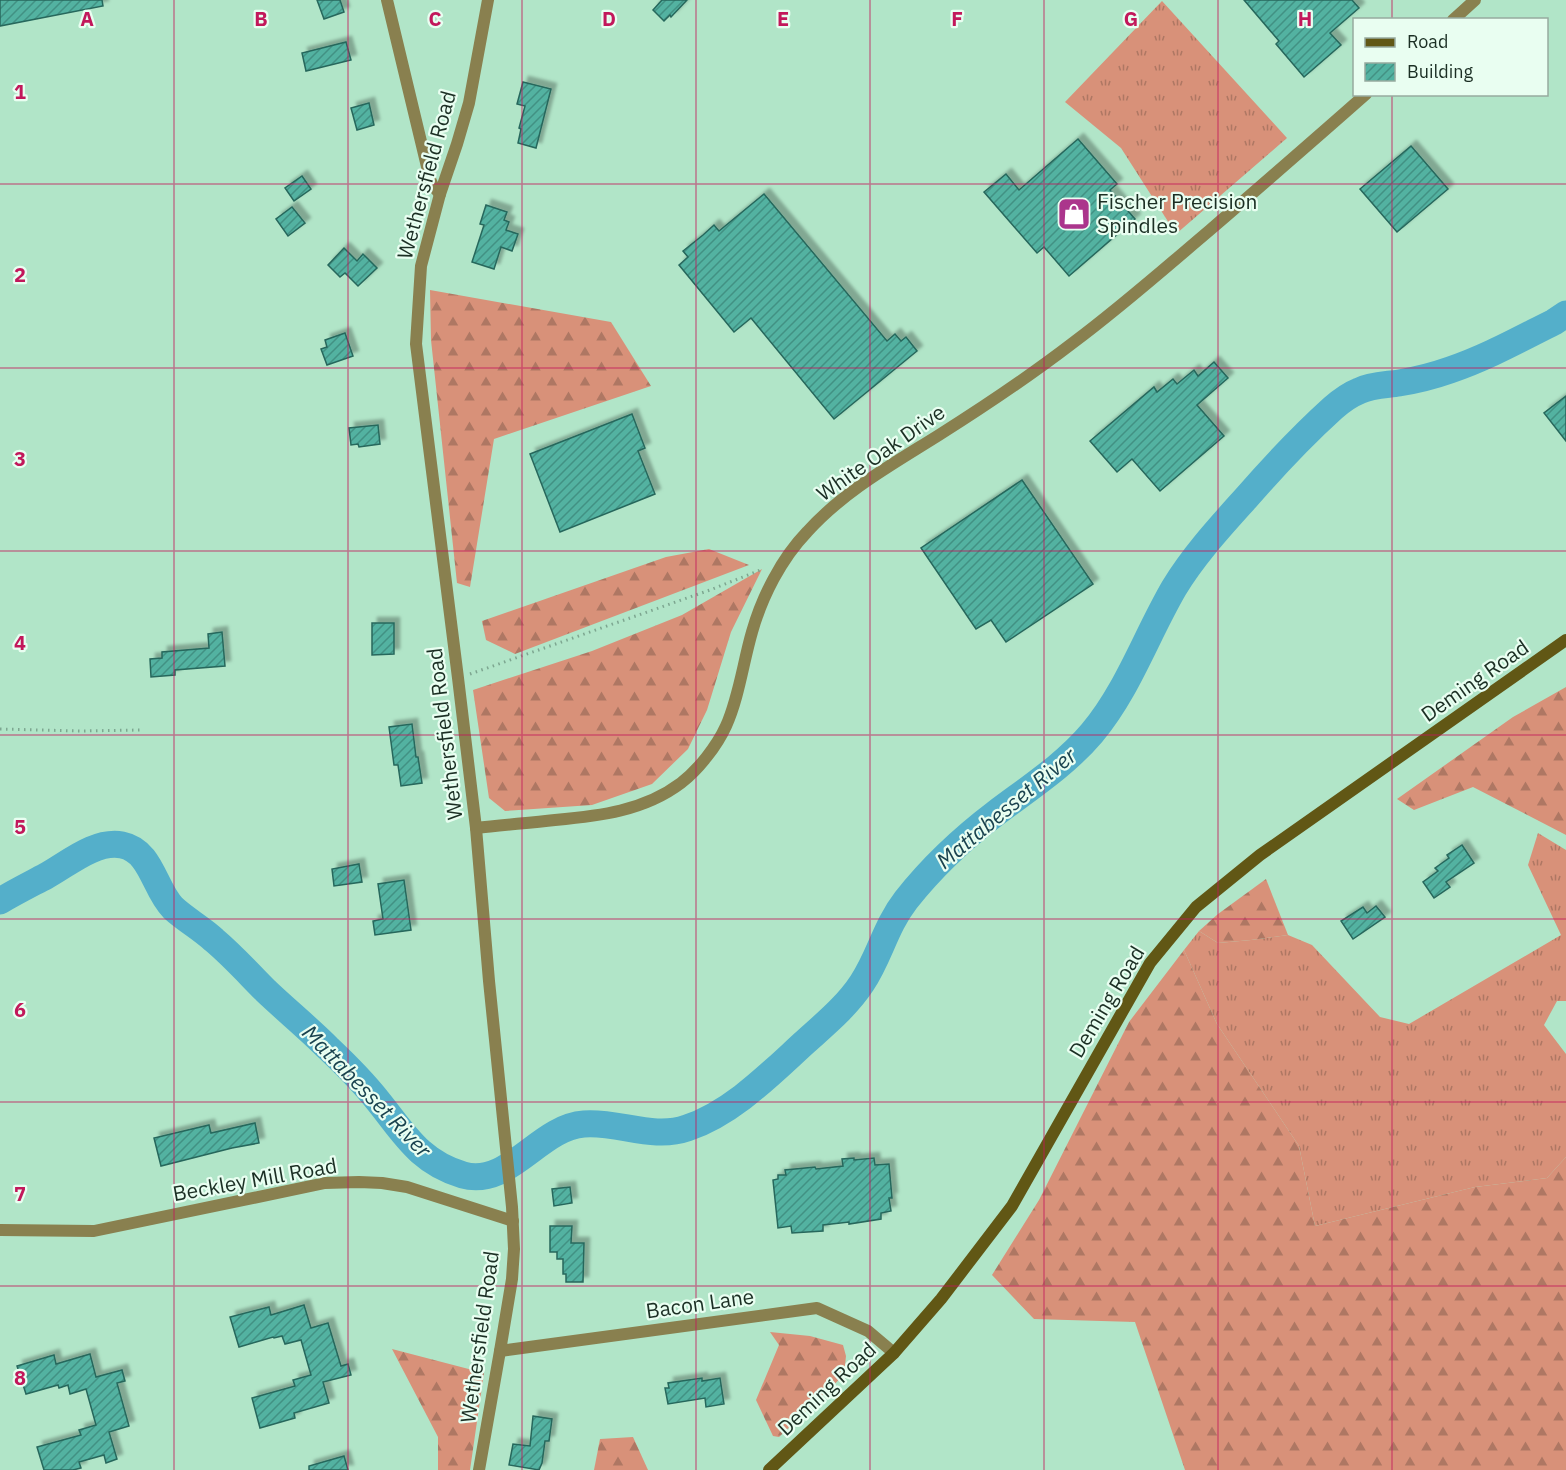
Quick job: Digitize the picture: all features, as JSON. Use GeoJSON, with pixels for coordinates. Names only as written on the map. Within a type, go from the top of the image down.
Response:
{"type":"FeatureCollection","features":[{"type":"Feature","properties":{"kind":"main road","name":"Deming Road"},"geometry":{"type":"LineString","coordinates":[[769,1470],[894,1353],[941,1299],[1012,1206],[1150,963],[1196,907],[1260,855],[1566,640]]}},
{"type":"Feature","properties":{"kind":"street"},"geometry":{"type":"LineString","coordinates":[[387,0],[430,179],[440,194]]}},
{"type":"Feature","properties":{"kind":"street","name":"Wethersfield Road"},"geometry":{"type":"LineString","coordinates":[[479,1470],[512,1279],[513,1221],[476,828],[416,344],[421,266],[440,194],[469,103],[488,0]]}},
{"type":"Feature","properties":{"kind":"street"},"geometry":{"type":"LineString","coordinates":[[1455,18],[1475,0]]}},
{"type":"Feature","properties":{"kind":"street","name":"White Oak Drive"},"geometry":{"type":"LineString","coordinates":[[476,828],[590,817],[628,810],[656,799],[682,782],[704,759],[725,727],[737,692],[752,631],[767,593],[787,558],[806,532],[838,502],[1018,383],[1074,343],[1189,248],[1364,96]]}},
{"type":"Feature","properties":{"kind":"street","name":"Beckley Mill Road"},"geometry":{"type":"LineString","coordinates":[[0,1230],[94,1231],[325,1184],[359,1182],[407,1187],[513,1221]]}},
{"type":"Feature","properties":{"kind":"street","name":"Bacon Lane"},"geometry":{"type":"LineString","coordinates":[[500,1351],[817,1308],[868,1331],[894,1353]]}},
{"type":"Feature","properties":{"kind":"path"},"geometry":{"type":"LineString","coordinates":[[458,678],[710,590],[787,558]]}},
{"type":"Feature","properties":{"kind":"path"},"geometry":{"type":"LineString","coordinates":[[0,729],[140,730]]}},
{"type":"Feature","properties":{"kind":"green space"},"geometry":{"type":"Polygon","coordinates":[[[1162,1],[1287,138],[1176,234],[1121,148],[1065,102],[1162,1]]]}},
{"type":"Feature","properties":{"kind":"green space"},"geometry":{"type":"Polygon","coordinates":[[[430,290],[611,322],[651,386],[494,439],[470,587],[457,583],[431,340],[430,290]]]}},
{"type":"Feature","properties":{"kind":"green space"},"geometry":{"type":"Polygon","coordinates":[[[709,549],[749,565],[515,654],[486,640],[482,621],[666,557],[709,549]]]}},
{"type":"Feature","properties":{"kind":"green space"},"geometry":{"type":"Polygon","coordinates":[[[762,569],[731,632],[707,710],[688,749],[652,784],[592,805],[505,811],[489,798],[473,690],[592,651],[682,615],[762,569]]]}},
{"type":"Feature","properties":{"kind":"green space"},"geometry":{"type":"Polygon","coordinates":[[[1566,687],[1566,835],[1473,787],[1414,810],[1397,799],[1513,717],[1566,687]]]}},
{"type":"Feature","properties":{"kind":"green space"},"geometry":{"type":"Polygon","coordinates":[[[1538,833],[1566,850],[1566,1001],[1557,1001],[1544,1025],[1566,1054],[1566,1157],[1547,1178],[1475,1187],[1315,1226],[1299,1146],[1217,1024],[1184,950],[1199,931],[1218,943],[1288,935],[1312,945],[1380,1017],[1409,1024],[1561,935],[1528,865],[1538,833]]]}},
{"type":"Feature","properties":{"kind":"green space"},"geometry":{"type":"Polygon","coordinates":[[[1266,879],[1288,935],[1218,943],[1199,931],[1218,914],[1266,879]]]}},
{"type":"Feature","properties":{"kind":"green space"},"geometry":{"type":"Polygon","coordinates":[[[1184,950],[1217,1024],[1299,1146],[1315,1226],[1475,1187],[1547,1178],[1566,1157],[1566,1470],[1185,1470],[1135,1322],[1034,1319],[992,1275],[1039,1200],[1129,1022],[1184,950]]]}},
{"type":"Feature","properties":{"kind":"green space"},"geometry":{"type":"Polygon","coordinates":[[[770,1332],[810,1336],[843,1345],[846,1356],[844,1375],[779,1437],[773,1436],[756,1400],[779,1345],[770,1332]]]}},
{"type":"Feature","properties":{"kind":"green space"},"geometry":{"type":"Polygon","coordinates":[[[392,1349],[484,1373],[470,1470],[438,1470],[438,1437],[392,1349]]]}},
{"type":"Feature","properties":{"kind":"green space"},"geometry":{"type":"Polygon","coordinates":[[[633,1437],[648,1470],[594,1470],[600,1439],[633,1437]]]}},
{"type":"Feature","properties":{"kind":"building"},"geometry":{"type":"Polygon","coordinates":[[[0,0],[102,0],[103,6],[0,26],[0,0]]]}},
{"type":"Feature","properties":{"kind":"building"},"geometry":{"type":"Polygon","coordinates":[[[317,0],[340,0],[344,12],[324,19],[317,0]]]}},
{"type":"Feature","properties":{"kind":"building"},"geometry":{"type":"Polygon","coordinates":[[[662,0],[687,0],[664,21],[653,10],[662,0]]]}},
{"type":"Feature","properties":{"kind":"building"},"geometry":{"type":"Polygon","coordinates":[[[1244,0],[1352,0],[1359,8],[1330,33],[1341,45],[1304,77],[1276,44],[1279,41],[1244,0]]]}},
{"type":"Feature","properties":{"kind":"building"},"geometry":{"type":"Polygon","coordinates":[[[346,42],[351,60],[306,71],[302,53],[346,42]]]}},
{"type":"Feature","properties":{"kind":"building"},"geometry":{"type":"Polygon","coordinates":[[[523,82],[551,89],[536,148],[518,143],[521,129],[519,128],[525,106],[517,104],[523,82]]]}},
{"type":"Feature","properties":{"kind":"building"},"geometry":{"type":"Polygon","coordinates":[[[369,103],[374,125],[357,130],[351,108],[369,103]]]}},
{"type":"Feature","properties":{"kind":"building"},"geometry":{"type":"Polygon","coordinates":[[[1078,139],[1117,184],[1110,190],[1135,219],[1069,276],[1044,247],[1037,253],[984,192],[1006,174],[1019,190],[1078,139]]]}},
{"type":"Feature","properties":{"kind":"building"},"geometry":{"type":"Polygon","coordinates":[[[1411,146],[1448,189],[1397,232],[1360,189],[1411,146]]]}},
{"type":"Feature","properties":{"kind":"building"},"geometry":{"type":"Polygon","coordinates":[[[302,176],[311,189],[294,201],[285,188],[302,176]]]}},
{"type":"Feature","properties":{"kind":"building"},"geometry":{"type":"Polygon","coordinates":[[[764,194],[887,341],[895,334],[901,341],[906,337],[917,351],[834,419],[751,318],[734,332],[679,265],[688,257],[683,251],[714,225],[719,231],[764,194]]]}},
{"type":"Feature","properties":{"kind":"building"},"geometry":{"type":"Polygon","coordinates":[[[486,205],[507,212],[504,220],[509,222],[506,230],[518,234],[512,251],[501,247],[494,269],[472,262],[484,225],[480,224],[486,205]]]}},
{"type":"Feature","properties":{"kind":"building"},"geometry":{"type":"Polygon","coordinates":[[[292,207],[305,223],[288,236],[276,219],[292,207]]]}},
{"type":"Feature","properties":{"kind":"building"},"geometry":{"type":"Polygon","coordinates":[[[344,248],[357,261],[363,254],[377,268],[358,286],[345,273],[340,277],[328,265],[344,248]]]}},
{"type":"Feature","properties":{"kind":"building"},"geometry":{"type":"Polygon","coordinates":[[[345,333],[353,356],[327,365],[321,349],[327,347],[325,340],[345,333]]]}},
{"type":"Feature","properties":{"kind":"building"},"geometry":{"type":"Polygon","coordinates":[[[1214,362],[1228,378],[1197,405],[1224,436],[1160,491],[1132,459],[1117,472],[1090,441],[1154,387],[1157,392],[1173,379],[1177,384],[1194,370],[1198,376],[1214,362]]]}},
{"type":"Feature","properties":{"kind":"building"},"geometry":{"type":"Polygon","coordinates":[[[1566,396],[1566,441],[1544,413],[1566,396]]]}},
{"type":"Feature","properties":{"kind":"building"},"geometry":{"type":"Polygon","coordinates":[[[632,414],[645,448],[638,451],[655,494],[560,532],[530,454],[632,414]]]}},
{"type":"Feature","properties":{"kind":"building"},"geometry":{"type":"Polygon","coordinates":[[[378,425],[380,444],[359,447],[358,444],[351,445],[349,428],[378,425]]]}},
{"type":"Feature","properties":{"kind":"building"},"geometry":{"type":"Polygon","coordinates":[[[1022,480],[1093,584],[1006,642],[991,620],[976,629],[921,548],[1022,480]]]}},
{"type":"Feature","properties":{"kind":"building"},"geometry":{"type":"Polygon","coordinates":[[[372,623],[394,623],[394,654],[372,655],[372,623]]]}},
{"type":"Feature","properties":{"kind":"building"},"geometry":{"type":"Polygon","coordinates":[[[222,632],[225,666],[175,670],[175,675],[151,677],[150,659],[162,658],[162,652],[209,648],[208,634],[222,632]]]}},
{"type":"Feature","properties":{"kind":"building"},"geometry":{"type":"Polygon","coordinates":[[[412,724],[422,783],[401,786],[398,765],[394,765],[389,727],[412,724]]]}},
{"type":"Feature","properties":{"kind":"building"},"geometry":{"type":"Polygon","coordinates":[[[1462,845],[1474,863],[1446,882],[1450,887],[1434,898],[1423,882],[1438,871],[1435,868],[1449,858],[1447,855],[1462,845]]]}},
{"type":"Feature","properties":{"kind":"building"},"geometry":{"type":"Polygon","coordinates":[[[359,864],[362,882],[334,886],[332,869],[359,864]]]}},
{"type":"Feature","properties":{"kind":"building"},"geometry":{"type":"Polygon","coordinates":[[[404,880],[411,930],[375,935],[373,921],[383,919],[378,884],[404,880]]]}},
{"type":"Feature","properties":{"kind":"building"},"geometry":{"type":"Polygon","coordinates":[[[1376,906],[1385,917],[1353,939],[1341,921],[1363,907],[1367,913],[1376,906]]]}},
{"type":"Feature","properties":{"kind":"building"},"geometry":{"type":"Polygon","coordinates":[[[255,1123],[259,1143],[161,1166],[154,1138],[209,1125],[211,1133],[255,1123]]]}},
{"type":"Feature","properties":{"kind":"building"},"geometry":{"type":"Polygon","coordinates":[[[854,1158],[854,1160],[874,1158],[875,1165],[889,1164],[891,1211],[881,1213],[881,1219],[823,1225],[823,1231],[792,1233],[791,1226],[778,1228],[773,1180],[778,1179],[778,1175],[786,1175],[785,1170],[843,1166],[842,1159],[854,1158]]]}},
{"type":"Feature","properties":{"kind":"building"},"geometry":{"type":"Polygon","coordinates":[[[570,1187],[572,1203],[554,1206],[552,1189],[570,1187]]]}},
{"type":"Feature","properties":{"kind":"building"},"geometry":{"type":"Polygon","coordinates":[[[550,1226],[572,1226],[571,1243],[584,1243],[583,1282],[566,1282],[566,1274],[563,1274],[563,1259],[557,1259],[557,1252],[550,1252],[550,1226]]]}},
{"type":"Feature","properties":{"kind":"building"},"geometry":{"type":"Polygon","coordinates":[[[304,1305],[311,1328],[328,1323],[341,1366],[348,1364],[351,1375],[323,1382],[329,1403],[294,1413],[295,1418],[260,1428],[252,1398],[295,1386],[293,1380],[311,1375],[301,1340],[285,1344],[282,1336],[273,1337],[239,1347],[230,1317],[269,1307],[271,1315],[304,1305]]]}},
{"type":"Feature","properties":{"kind":"building"},"geometry":{"type":"Polygon","coordinates":[[[90,1354],[96,1377],[122,1370],[125,1381],[117,1383],[129,1426],[109,1432],[117,1459],[106,1463],[104,1455],[79,1462],[81,1468],[73,1470],[44,1470],[37,1447],[81,1435],[79,1430],[96,1425],[86,1389],[70,1394],[68,1385],[59,1388],[58,1385],[26,1394],[17,1366],[54,1355],[56,1364],[90,1354]]]}},
{"type":"Feature","properties":{"kind":"building"},"geometry":{"type":"Polygon","coordinates":[[[702,1378],[702,1381],[720,1378],[724,1404],[706,1407],[705,1398],[668,1404],[665,1388],[669,1388],[668,1383],[702,1378]]]}},
{"type":"Feature","properties":{"kind":"building"},"geometry":{"type":"Polygon","coordinates":[[[533,1416],[552,1419],[549,1441],[545,1441],[539,1470],[509,1465],[513,1444],[530,1446],[533,1416]]]}},
{"type":"Feature","properties":{"kind":"building"},"geometry":{"type":"Polygon","coordinates":[[[344,1456],[348,1470],[309,1470],[309,1466],[344,1456]]]}},
{"type":"Feature","properties":{"kind":"waterway","name":"Mattabesset River"},"geometry":{"type":"LineString","coordinates":[[0,901],[92,849],[112,844],[132,849],[146,863],[173,908],[221,946],[341,1060],[414,1145],[435,1162],[463,1175],[480,1177],[495,1173],[553,1135],[584,1124],[661,1132],[687,1128],[719,1113],[750,1092],[835,1014],[862,983],[899,910],[926,876],[972,832],[1058,766],[1092,733],[1116,699],[1164,606],[1190,564],[1267,475],[1336,405],[1364,389],[1419,379],[1463,365],[1490,354],[1566,314]]}},
{"type":"Feature","properties":{"kind":"place","name":"Fischer Precision Spindles"},"geometry":{"type":"Point","coordinates":[1074,214]}}]}
